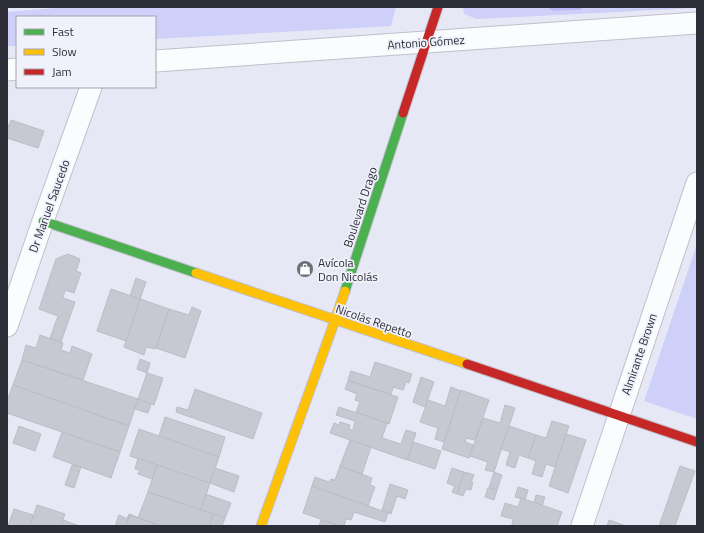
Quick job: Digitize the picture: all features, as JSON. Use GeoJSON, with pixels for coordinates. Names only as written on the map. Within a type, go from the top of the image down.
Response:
{"type":"FeatureCollection","features":[{"type":"Feature","properties":{"kind":"street","name":"Boulevard Drago"},"geometry":{"type":"LineString","coordinates":[[262,526],[335,320],[438,7]]}},
{"type":"Feature","properties":{"kind":"street","name":"Antonio Gómez"},"geometry":{"type":"LineString","coordinates":[[156,61],[697,23]]}},
{"type":"Feature","properties":{"kind":"street","name":"Dr Manuel Saucedo"},"geometry":{"type":"LineString","coordinates":[[7,326],[43,221],[92,88]]}},
{"type":"Feature","properties":{"kind":"street","name":"Almirante Brown"},"geometry":{"type":"LineString","coordinates":[[582,526],[697,182]]}},
{"type":"Feature","properties":{"kind":"street","name":"Nicolás Repetto"},"geometry":{"type":"LineString","coordinates":[[43,221],[697,442]]}},
{"type":"Feature","properties":{"kind":"shaded area"},"geometry":{"type":"Polygon","coordinates":[[[68,7],[396,7],[391,26],[156,39],[156,16],[16,16],[16,46],[7,46],[7,12],[68,7]]]}},
{"type":"Feature","properties":{"kind":"shaded area"},"geometry":{"type":"Polygon","coordinates":[[[463,7],[697,8],[477,19],[464,14],[463,7]]]}},
{"type":"Feature","properties":{"kind":"shaded area"},"geometry":{"type":"Polygon","coordinates":[[[697,244],[697,419],[644,401],[697,244]]]}},
{"type":"Feature","properties":{"kind":"building"},"geometry":{"type":"Polygon","coordinates":[[[11,120],[44,131],[38,148],[7,138],[7,130],[11,120]]]}},
{"type":"Feature","properties":{"kind":"building"},"geometry":{"type":"Polygon","coordinates":[[[68,254],[80,259],[76,271],[81,273],[74,293],[65,290],[63,298],[75,302],[61,342],[50,338],[58,316],[39,309],[56,259],[68,254]]]}},
{"type":"Feature","properties":{"kind":"building"},"geometry":{"type":"Polygon","coordinates":[[[136,278],[146,282],[140,299],[130,296],[136,278]]]}},
{"type":"Feature","properties":{"kind":"building"},"geometry":{"type":"Polygon","coordinates":[[[111,289],[140,299],[126,341],[97,331],[111,289]]]}},
{"type":"Feature","properties":{"kind":"building"},"geometry":{"type":"Polygon","coordinates":[[[140,299],[169,309],[155,349],[146,347],[144,355],[124,347],[140,299]]]}},
{"type":"Feature","properties":{"kind":"building"},"geometry":{"type":"Polygon","coordinates":[[[192,307],[201,311],[185,358],[156,348],[169,309],[189,315],[192,307]]]}},
{"type":"Feature","properties":{"kind":"building"},"geometry":{"type":"Polygon","coordinates":[[[40,335],[63,343],[61,350],[70,353],[72,346],[92,354],[83,380],[22,360],[26,345],[36,348],[40,335]]]}},
{"type":"Feature","properties":{"kind":"building"},"geometry":{"type":"Polygon","coordinates":[[[140,359],[150,363],[147,373],[137,369],[140,359]]]}},
{"type":"Feature","properties":{"kind":"building"},"geometry":{"type":"Polygon","coordinates":[[[22,360],[138,399],[129,426],[13,385],[22,360]]]}},
{"type":"Feature","properties":{"kind":"building"},"geometry":{"type":"Polygon","coordinates":[[[375,362],[412,374],[409,383],[406,382],[403,390],[393,387],[391,395],[348,380],[351,371],[370,377],[375,362]]]}},
{"type":"Feature","properties":{"kind":"building"},"geometry":{"type":"Polygon","coordinates":[[[147,373],[163,378],[154,405],[138,399],[147,373]]]}},
{"type":"Feature","properties":{"kind":"building"},"geometry":{"type":"Polygon","coordinates":[[[421,377],[434,382],[425,407],[413,402],[421,377]]]}},
{"type":"Feature","properties":{"kind":"building"},"geometry":{"type":"Polygon","coordinates":[[[348,381],[398,397],[389,424],[356,412],[360,402],[355,400],[357,394],[345,389],[348,381]]]}},
{"type":"Feature","properties":{"kind":"building"},"geometry":{"type":"Polygon","coordinates":[[[13,385],[129,426],[120,452],[7,413],[7,401],[13,385]]]}},
{"type":"Feature","properties":{"kind":"building"},"geometry":{"type":"Polygon","coordinates":[[[451,387],[461,391],[444,442],[435,439],[438,428],[420,422],[428,400],[445,406],[451,387]]]}},
{"type":"Feature","properties":{"kind":"building"},"geometry":{"type":"Polygon","coordinates":[[[195,389],[262,413],[253,439],[176,412],[177,407],[188,410],[195,389]]]}},
{"type":"Feature","properties":{"kind":"building"},"geometry":{"type":"Polygon","coordinates":[[[461,390],[489,400],[475,440],[466,438],[465,442],[473,445],[469,458],[442,449],[461,390]]]}},
{"type":"Feature","properties":{"kind":"building"},"geometry":{"type":"Polygon","coordinates":[[[138,399],[151,404],[148,413],[135,409],[138,399]]]}},
{"type":"Feature","properties":{"kind":"building"},"geometry":{"type":"Polygon","coordinates":[[[505,405],[515,408],[494,472],[485,470],[488,462],[470,456],[483,418],[500,423],[505,405]]]}},
{"type":"Feature","properties":{"kind":"building"},"geometry":{"type":"Polygon","coordinates":[[[339,407],[387,423],[382,438],[401,444],[406,430],[416,433],[407,460],[330,433],[334,423],[339,425],[340,422],[350,425],[349,429],[353,430],[355,421],[336,415],[339,407]]]}},
{"type":"Feature","properties":{"kind":"building"},"geometry":{"type":"Polygon","coordinates":[[[165,417],[225,437],[219,457],[159,436],[165,417]]]}},
{"type":"Feature","properties":{"kind":"building"},"geometry":{"type":"Polygon","coordinates":[[[552,421],[569,426],[555,467],[546,464],[542,477],[532,474],[536,461],[528,458],[536,435],[546,438],[552,421]]]}},
{"type":"Feature","properties":{"kind":"building"},"geometry":{"type":"Polygon","coordinates":[[[19,426],[41,434],[35,451],[13,443],[19,426]]]}},
{"type":"Feature","properties":{"kind":"building"},"geometry":{"type":"Polygon","coordinates":[[[509,426],[536,435],[528,458],[519,455],[515,468],[506,465],[510,452],[501,449],[509,426]]]}},
{"type":"Feature","properties":{"kind":"building"},"geometry":{"type":"Polygon","coordinates":[[[139,429],[219,457],[210,483],[130,456],[139,429]]]}},
{"type":"Feature","properties":{"kind":"building"},"geometry":{"type":"Polygon","coordinates":[[[62,432],[120,452],[111,478],[53,457],[62,432]]]}},
{"type":"Feature","properties":{"kind":"building"},"geometry":{"type":"Polygon","coordinates":[[[566,434],[586,440],[568,493],[549,486],[566,434]]]}},
{"type":"Feature","properties":{"kind":"building"},"geometry":{"type":"Polygon","coordinates":[[[350,440],[371,447],[362,474],[340,466],[350,440]]]}},
{"type":"Feature","properties":{"kind":"building"},"geometry":{"type":"Polygon","coordinates":[[[413,442],[441,451],[435,469],[408,460],[413,442]]]}},
{"type":"Feature","properties":{"kind":"building"},"geometry":{"type":"Polygon","coordinates":[[[138,458],[157,465],[152,479],[138,474],[140,470],[135,469],[138,458]]]}},
{"type":"Feature","properties":{"kind":"building"},"geometry":{"type":"Polygon","coordinates":[[[72,465],[81,467],[74,488],[65,485],[72,465]]]}},
{"type":"Feature","properties":{"kind":"building"},"geometry":{"type":"Polygon","coordinates":[[[157,465],[210,483],[201,510],[148,492],[157,465]]]}},
{"type":"Feature","properties":{"kind":"building"},"geometry":{"type":"Polygon","coordinates":[[[340,466],[372,478],[370,485],[375,487],[368,506],[312,486],[315,477],[329,482],[331,479],[335,480],[340,466]]]}},
{"type":"Feature","properties":{"kind":"building"},"geometry":{"type":"Polygon","coordinates":[[[680,466],[695,471],[675,526],[659,526],[680,466]]]}},
{"type":"Feature","properties":{"kind":"building"},"geometry":{"type":"Polygon","coordinates":[[[215,468],[239,476],[234,492],[210,483],[215,468]]]}},
{"type":"Feature","properties":{"kind":"building"},"geometry":{"type":"Polygon","coordinates":[[[452,468],[464,472],[457,494],[452,492],[455,486],[447,483],[452,468]]]}},
{"type":"Feature","properties":{"kind":"building"},"geometry":{"type":"Polygon","coordinates":[[[465,472],[474,475],[471,482],[473,482],[471,490],[466,489],[463,496],[457,494],[465,472]]]}},
{"type":"Feature","properties":{"kind":"building"},"geometry":{"type":"Polygon","coordinates":[[[494,472],[502,475],[497,490],[489,488],[494,472]]]}},
{"type":"Feature","properties":{"kind":"building"},"geometry":{"type":"Polygon","coordinates":[[[390,484],[408,490],[405,499],[397,496],[391,514],[382,510],[390,484]]]}},
{"type":"Feature","properties":{"kind":"building"},"geometry":{"type":"Polygon","coordinates":[[[312,486],[388,513],[385,522],[354,512],[351,520],[346,519],[344,526],[340,526],[303,513],[312,486]]]}},
{"type":"Feature","properties":{"kind":"building"},"geometry":{"type":"Polygon","coordinates":[[[518,487],[528,490],[525,500],[515,497],[518,487]]]}},
{"type":"Feature","properties":{"kind":"building"},"geometry":{"type":"Polygon","coordinates":[[[488,488],[497,490],[494,500],[485,497],[488,488]]]}},
{"type":"Feature","properties":{"kind":"building"},"geometry":{"type":"Polygon","coordinates":[[[148,492],[213,514],[209,526],[161,526],[138,518],[148,492]]]}},
{"type":"Feature","properties":{"kind":"building"},"geometry":{"type":"Polygon","coordinates":[[[206,494],[231,503],[225,518],[201,510],[206,494]]]}},
{"type":"Feature","properties":{"kind":"building"},"geometry":{"type":"Polygon","coordinates":[[[536,495],[545,497],[542,506],[534,503],[536,495]]]}},
{"type":"Feature","properties":{"kind":"building"},"geometry":{"type":"Polygon","coordinates":[[[521,498],[562,512],[557,526],[515,526],[512,525],[513,519],[501,516],[505,503],[518,507],[521,498]]]}},
{"type":"Feature","properties":{"kind":"building"},"geometry":{"type":"Polygon","coordinates":[[[37,505],[65,514],[61,526],[30,526],[37,505]]]}},
{"type":"Feature","properties":{"kind":"building"},"geometry":{"type":"Polygon","coordinates":[[[14,509],[33,515],[30,526],[8,526],[14,509]]]}},
{"type":"Feature","properties":{"kind":"building"},"geometry":{"type":"Polygon","coordinates":[[[129,514],[161,526],[124,526],[129,514]]]}},
{"type":"Feature","properties":{"kind":"building"},"geometry":{"type":"Polygon","coordinates":[[[213,514],[225,518],[222,526],[209,526],[213,514]]]}},
{"type":"Feature","properties":{"kind":"building"},"geometry":{"type":"Polygon","coordinates":[[[119,515],[128,519],[126,526],[115,526],[119,515]]]}},
{"type":"Feature","properties":{"kind":"building"},"geometry":{"type":"Polygon","coordinates":[[[130,515],[138,518],[160,526],[126,526],[130,515]]]}},
{"type":"Feature","properties":{"kind":"building"},"geometry":{"type":"Polygon","coordinates":[[[63,520],[79,526],[61,526],[63,520]]]}},
{"type":"Feature","properties":{"kind":"building"},"geometry":{"type":"Polygon","coordinates":[[[321,520],[340,526],[319,526],[321,520]]]}},
{"type":"Feature","properties":{"kind":"building"},"geometry":{"type":"Polygon","coordinates":[[[609,520],[626,526],[607,526],[609,520]]]}},
{"type":"Feature","properties":{"kind":"waterway"},"geometry":{"type":"LineString","coordinates":[[552,7],[579,7]]}},
{"type":"Feature","properties":{"kind":"traffic: fast"},"geometry":{"type":"LineString","coordinates":[[345,291],[403,113]]}},
{"type":"Feature","properties":{"kind":"traffic: fast"},"geometry":{"type":"LineString","coordinates":[[43,221],[196,273]]}},
{"type":"Feature","properties":{"kind":"traffic: slow"},"geometry":{"type":"LineString","coordinates":[[196,273],[467,364]]}},
{"type":"Feature","properties":{"kind":"traffic: slow"},"geometry":{"type":"LineString","coordinates":[[261,526],[345,291]]}},
{"type":"Feature","properties":{"kind":"traffic: jam"},"geometry":{"type":"LineString","coordinates":[[403,113],[438,7]]}},
{"type":"Feature","properties":{"kind":"traffic: jam"},"geometry":{"type":"LineString","coordinates":[[467,364],[697,442]]}},
{"type":"Feature","properties":{"kind":"place","name":"Avícola Don Nicolás"},"geometry":{"type":"Point","coordinates":[305,269]}}]}
